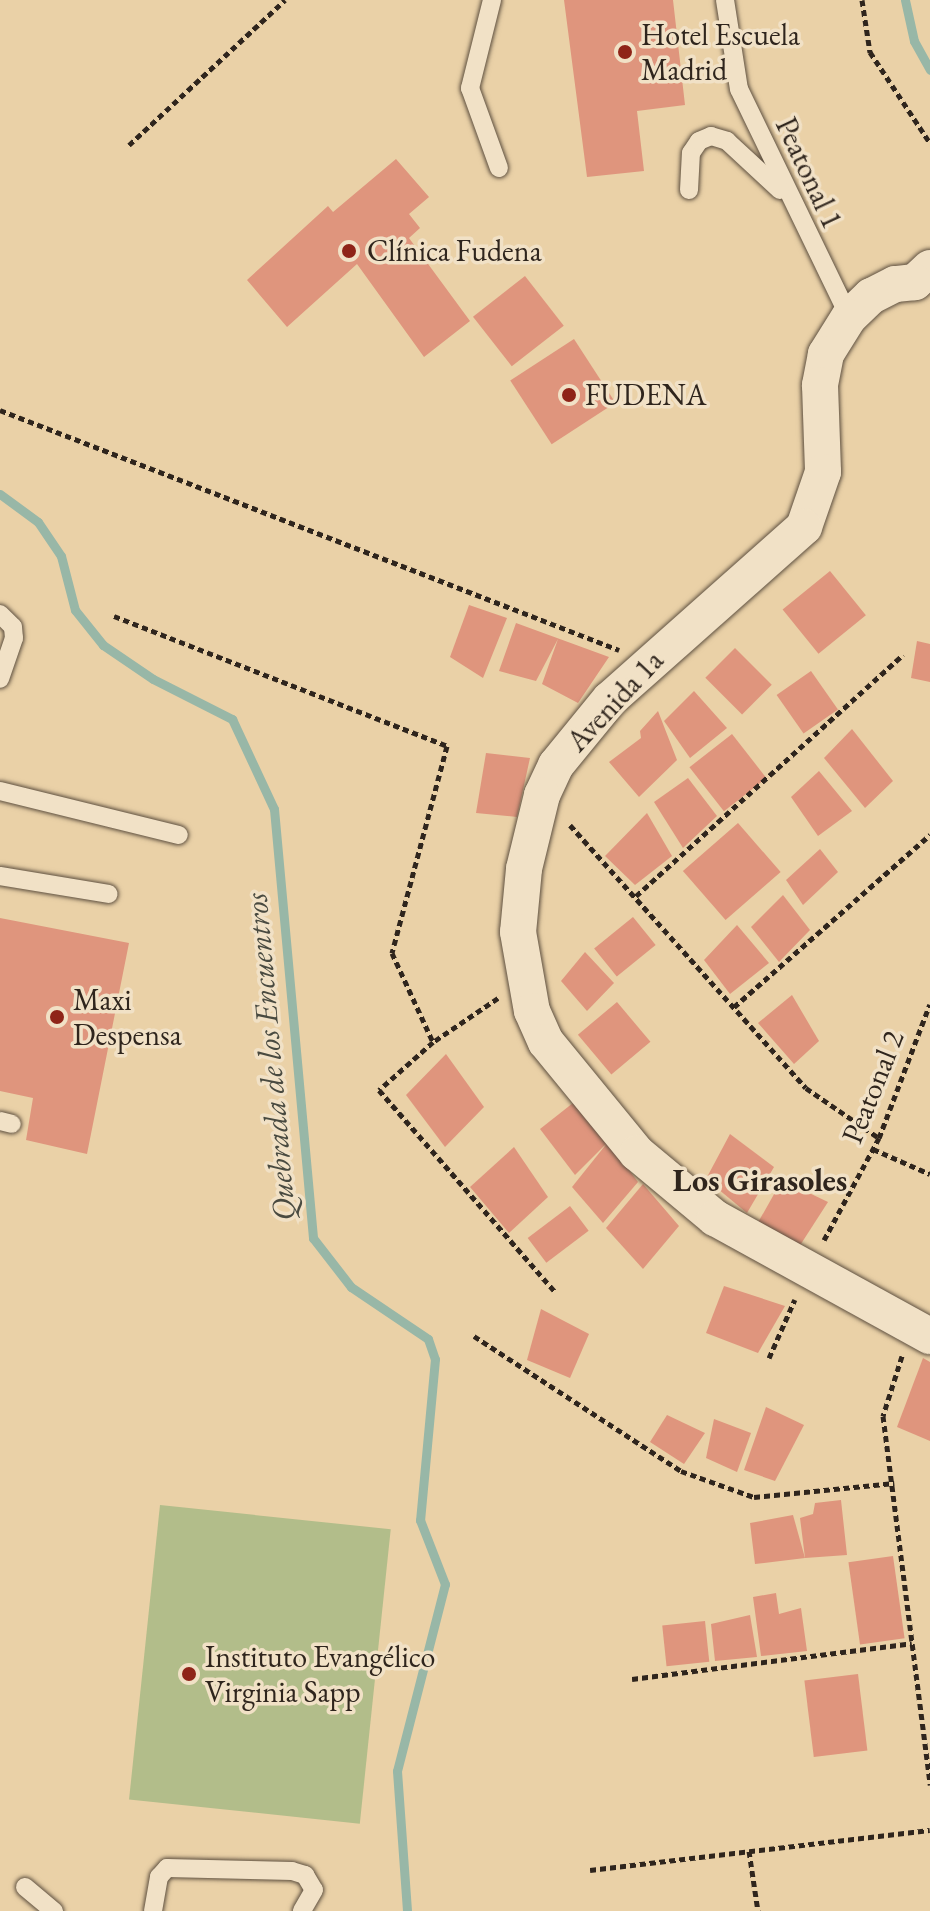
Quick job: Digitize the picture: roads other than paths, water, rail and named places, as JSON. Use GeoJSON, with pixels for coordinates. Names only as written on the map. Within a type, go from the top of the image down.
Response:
{"type":"FeatureCollection","features":[{"type":"Feature","properties":{"kind":"street","name":"Avenida 1a"},"geometry":{"type":"LineString","coordinates":[[921,1332],[807,1272],[715,1218],[637,1153],[546,1042],[525,979],[518,932],[524,869],[542,795],[579,731],[650,662],[789,543],[809,518],[823,472],[825,429],[820,385],[826,354],[849,317],[883,289],[925,280]]}},
{"type":"Feature","properties":{"kind":"lane"},"geometry":{"type":"LineString","coordinates":[[492,0],[470,88],[499,168]]}},
{"type":"Feature","properties":{"kind":"lane","name":"Peatonal 1"},"geometry":{"type":"LineString","coordinates":[[725,0],[739,89],[788,197],[849,317]]}},
{"type":"Feature","properties":{"kind":"lane"},"geometry":{"type":"LineString","coordinates":[[689,190],[691,153],[699,141],[711,136],[727,141],[788,197]]}},
{"type":"Feature","properties":{"kind":"lane"},"geometry":{"type":"LineString","coordinates":[[0,614],[13,627],[14,638],[0,679]]}},
{"type":"Feature","properties":{"kind":"lane"},"geometry":{"type":"LineString","coordinates":[[0,791],[179,835]]}},
{"type":"Feature","properties":{"kind":"lane"},"geometry":{"type":"LineString","coordinates":[[0,876],[109,894]]}},
{"type":"Feature","properties":{"kind":"lane"},"geometry":{"type":"LineString","coordinates":[[153,1911],[159,1877],[167,1868],[292,1871],[305,1875],[314,1890],[302,1911]]}},
{"type":"Feature","properties":{"kind":"lane"},"geometry":{"type":"LineString","coordinates":[[25,1887],[54,1911]]}},
{"type":"Feature","properties":{"kind":"waterway"},"geometry":{"type":"LineString","coordinates":[[905,0],[914,41],[930,70]]}},
{"type":"Feature","properties":{"kind":"waterway","name":"Quebrada de los Encuentros"},"geometry":{"type":"LineString","coordinates":[[0,494],[38,522],[61,556],[75,610],[103,645],[153,679],[232,719],[274,809],[313,1238],[351,1287],[428,1339],[435,1359],[420,1520],[445,1584],[397,1771],[407,1911]]}},
{"type":"Feature","properties":{"kind":"place","name":"Hotel Escuela Madrid"},"geometry":{"type":"Point","coordinates":[625,52]}},
{"type":"Feature","properties":{"kind":"place","name":"Clínica Fudena"},"geometry":{"type":"Point","coordinates":[349,251]}},
{"type":"Feature","properties":{"kind":"place","name":"FUDENA"},"geometry":{"type":"Point","coordinates":[569,395]}},
{"type":"Feature","properties":{"kind":"place","name":"Maxi Despensa"},"geometry":{"type":"Point","coordinates":[57,1017]}},
{"type":"Feature","properties":{"kind":"place","name":"Instituto Evangélico Virginia Sapp"},"geometry":{"type":"Point","coordinates":[189,1674]}},
{"type":"Feature","properties":{"kind":"district","name":"Los Girasoles"},"geometry":{"type":"Point","coordinates":[760,1180]}}]}
